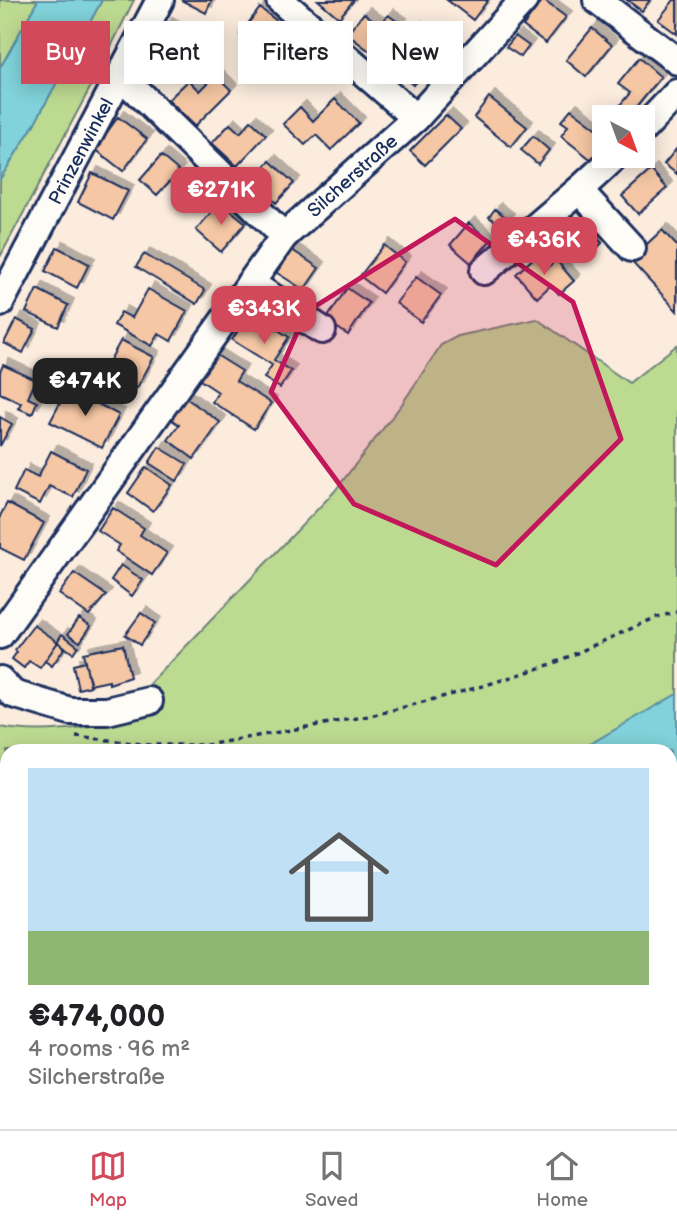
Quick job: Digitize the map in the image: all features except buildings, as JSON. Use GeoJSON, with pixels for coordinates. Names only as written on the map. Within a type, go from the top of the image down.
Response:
{"type":"FeatureCollection","features":[{"type":"Feature","properties":{"kind":"street","name":"Prinzenwinkel"},"geometry":{"type":"LineString","coordinates":[[0,303],[160,0]]}},
{"type":"Feature","properties":{"kind":"street"},"geometry":{"type":"LineString","coordinates":[[280,0],[416,118]]}},
{"type":"Feature","properties":{"kind":"street","name":"Silcherstraße"},"geometry":{"type":"LineString","coordinates":[[0,635],[284,236],[416,118],[524,0]]}},
{"type":"Feature","properties":{"kind":"street"},"geometry":{"type":"LineString","coordinates":[[597,0],[677,61]]}},
{"type":"Feature","properties":{"kind":"street"},"geometry":{"type":"LineString","coordinates":[[121,76],[284,236]]}},
{"type":"Feature","properties":{"kind":"street"},"geometry":{"type":"LineString","coordinates":[[655,116],[677,93]]}},
{"type":"Feature","properties":{"kind":"street"},"geometry":{"type":"LineString","coordinates":[[484,271],[603,168]]}},
{"type":"Feature","properties":{"kind":"street"},"geometry":{"type":"LineString","coordinates":[[579,190],[632,247]]}},
{"type":"Feature","properties":{"kind":"street"},"geometry":{"type":"LineString","coordinates":[[250,283],[322,330]]}},
{"type":"Feature","properties":{"kind":"street"},"geometry":{"type":"LineString","coordinates":[[0,680],[13,694],[70,711],[107,711],[149,701]]}},
{"type":"Feature","properties":{"kind":"path"},"geometry":{"type":"LineString","coordinates":[[213,744],[362,718],[483,686],[552,664],[614,635],[677,612]]}},
{"type":"Feature","properties":{"kind":"path"},"geometry":{"type":"LineString","coordinates":[[64,734],[141,744]]}},
{"type":"Feature","properties":{"kind":"highlighted area"},"geometry":{"type":"Polygon","coordinates":[[[455,219],[573,302],[621,439],[496,565],[354,504],[271,392],[306,312],[455,219]]]}},
{"type":"Feature","properties":{"kind":"green space"},"geometry":{"type":"Polygon","coordinates":[[[0,0],[38,0],[26,21],[21,21],[21,30],[0,68],[0,0]]]}},
{"type":"Feature","properties":{"kind":"green space"},"geometry":{"type":"Polygon","coordinates":[[[102,0],[134,0],[110,49],[110,21],[90,21],[102,0]]]}},
{"type":"Feature","properties":{"kind":"green space"},"geometry":{"type":"Polygon","coordinates":[[[56,84],[92,84],[0,257],[0,179],[56,84]]]}},
{"type":"Feature","properties":{"kind":"green space"},"geometry":{"type":"Polygon","coordinates":[[[537,319],[629,383],[677,345],[677,694],[590,744],[0,744],[0,727],[59,730],[156,715],[146,688],[334,492],[402,404],[441,345],[458,336],[537,319]]]}},
{"type":"Feature","properties":{"kind":"water"},"geometry":{"type":"Polygon","coordinates":[[[38,0],[102,0],[90,21],[26,21],[38,0]]]}},
{"type":"Feature","properties":{"kind":"water"},"geometry":{"type":"Polygon","coordinates":[[[21,30],[21,84],[56,84],[0,179],[0,68],[21,30]]]}},
{"type":"Feature","properties":{"kind":"water"},"geometry":{"type":"Polygon","coordinates":[[[677,694],[677,744],[590,744],[677,694]]]}}]}
